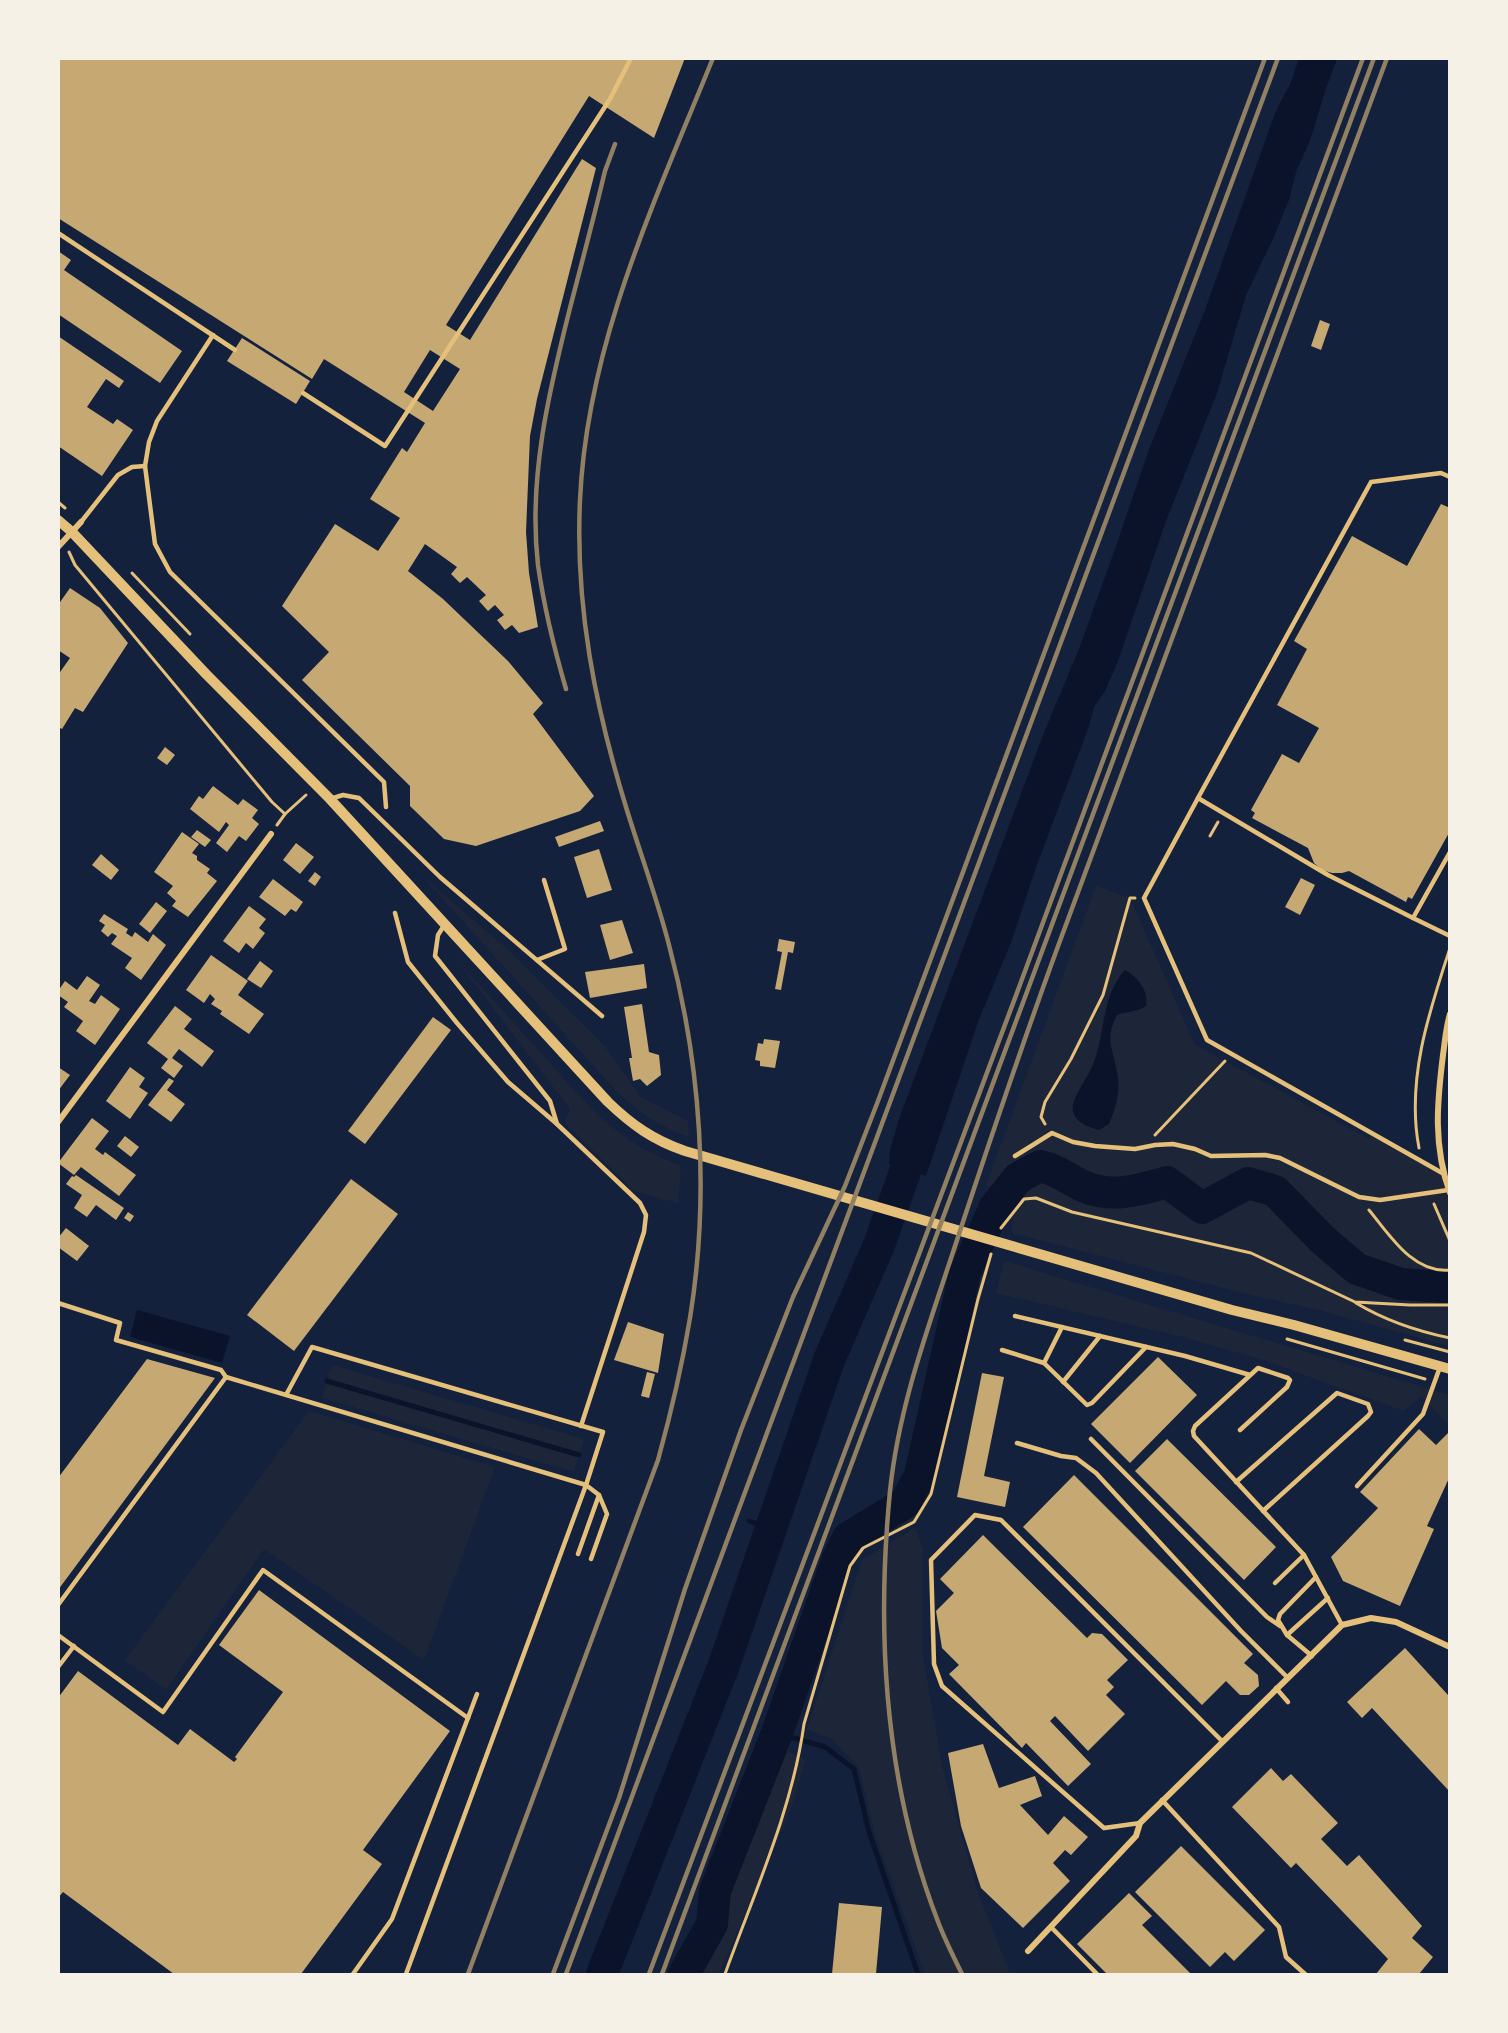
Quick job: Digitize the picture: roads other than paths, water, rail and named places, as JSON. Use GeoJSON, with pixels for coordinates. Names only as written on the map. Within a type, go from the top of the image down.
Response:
{"type":"FeatureCollection","features":[{"type":"Feature","properties":{"kind":"street"},"geometry":{"type":"LineString","coordinates":[[58,520],[330,799],[608,1102],[631,1124],[654,1138],[685,1151],[1232,1310],[1445,1367]]}},
{"type":"Feature","properties":{"kind":"street"},"geometry":{"type":"LineString","coordinates":[[61,544],[81,522]]}},
{"type":"Feature","properties":{"kind":"street"},"geometry":{"type":"LineString","coordinates":[[58,1122],[271,834]]}},
{"type":"Feature","properties":{"kind":"street"},"geometry":{"type":"LineString","coordinates":[[1449,1014],[1437,1101],[1438,1139],[1449,1191]]}},
{"type":"Feature","properties":{"kind":"street"},"geometry":{"type":"LineString","coordinates":[[1028,1951],[1137,1836],[1140,1823],[1162,1800],[1342,1625],[1371,1618],[1396,1622],[1449,1647]]}},
{"type":"Feature","properties":{"kind":"lane"},"geometry":{"type":"LineString","coordinates":[[303,393],[385,446],[610,99],[631,58]]}},
{"type":"Feature","properties":{"kind":"lane"},"geometry":{"type":"LineString","coordinates":[[58,233],[235,350]]}},
{"type":"Feature","properties":{"kind":"lane"},"geometry":{"type":"LineString","coordinates":[[213,334],[157,421],[149,442],[145,466],[155,544],[170,572],[384,782],[386,807]]}},
{"type":"Feature","properties":{"kind":"lane"},"geometry":{"type":"LineString","coordinates":[[81,522],[118,475],[132,467],[145,466]]}},
{"type":"Feature","properties":{"kind":"lane"},"geometry":{"type":"LineString","coordinates":[[1444,1174],[1207,1040],[1143,897],[1371,482],[1441,473],[1449,477]]}},
{"type":"Feature","properties":{"kind":"lane"},"geometry":{"type":"LineString","coordinates":[[330,799],[343,795],[359,798],[440,877],[602,1016]]}},
{"type":"Feature","properties":{"kind":"lane"},"geometry":{"type":"LineString","coordinates":[[1198,798],[1328,875],[1449,936]]}},
{"type":"Feature","properties":{"kind":"lane"},"geometry":{"type":"LineString","coordinates":[[1413,918],[1449,852]]}},
{"type":"Feature","properties":{"kind":"lane"},"geometry":{"type":"LineString","coordinates":[[537,960],[565,949],[544,880]]}},
{"type":"Feature","properties":{"kind":"lane"},"geometry":{"type":"LineString","coordinates":[[395,913],[408,962],[457,1023],[508,1082],[640,1203],[646,1215],[644,1232],[581,1426]]}},
{"type":"Feature","properties":{"kind":"lane"},"geometry":{"type":"LineString","coordinates":[[445,924],[438,935],[435,956],[550,1101],[556,1124]]}},
{"type":"Feature","properties":{"kind":"lane"},"geometry":{"type":"LineString","coordinates":[[1015,1156],[1052,1133],[1084,1144],[1135,1149],[1173,1144],[1195,1149],[1211,1156],[1265,1155],[1280,1158],[1359,1197],[1380,1200],[1449,1191]]}},
{"type":"Feature","properties":{"kind":"lane"},"geometry":{"type":"LineString","coordinates":[[58,1303],[120,1323],[116,1340],[221,1370],[226,1377],[586,1485],[599,1495],[607,1514],[591,1559]]}},
{"type":"Feature","properties":{"kind":"lane"},"geometry":{"type":"LineString","coordinates":[[1015,1316],[1185,1356],[1250,1376]]}},
{"type":"Feature","properties":{"kind":"lane"},"geometry":{"type":"LineString","coordinates":[[1044,1363],[1062,1327]]}},
{"type":"Feature","properties":{"kind":"lane"},"geometry":{"type":"LineString","coordinates":[[1063,1382],[1100,1336]]}},
{"type":"Feature","properties":{"kind":"lane"},"geometry":{"type":"LineString","coordinates":[[286,1395],[312,1347],[603,1432],[586,1485],[406,1974]]}},
{"type":"Feature","properties":{"kind":"lane"},"geometry":{"type":"LineString","coordinates":[[1002,1350],[1044,1363],[1084,1404],[1090,1404],[1146,1347]]}},
{"type":"Feature","properties":{"kind":"lane"},"geometry":{"type":"LineString","coordinates":[[1357,1486],[1423,1414],[1445,1367]]}},
{"type":"Feature","properties":{"kind":"lane"},"geometry":{"type":"LineString","coordinates":[[1240,1430],[1287,1387],[1290,1380],[1288,1378],[1260,1368],[1195,1426],[1194,1436],[1304,1556],[1342,1625]]}},
{"type":"Feature","properties":{"kind":"lane"},"geometry":{"type":"LineString","coordinates":[[58,1605],[226,1377]]}},
{"type":"Feature","properties":{"kind":"lane"},"geometry":{"type":"LineString","coordinates":[[1236,1482],[1337,1393],[1368,1404],[1371,1412],[1368,1416],[1263,1511]]}},
{"type":"Feature","properties":{"kind":"lane"},"geometry":{"type":"LineString","coordinates":[[1091,1439],[1267,1617],[1312,1656]]}},
{"type":"Feature","properties":{"kind":"lane"},"geometry":{"type":"LineString","coordinates":[[1017,1443],[1061,1456],[1077,1458],[1096,1473],[1241,1631],[1288,1678]]}},
{"type":"Feature","properties":{"kind":"lane"},"geometry":{"type":"LineString","coordinates":[[578,1554],[599,1495]]}},
{"type":"Feature","properties":{"kind":"lane"},"geometry":{"type":"LineString","coordinates":[[1140,1823],[1104,1828],[942,1686],[934,1664],[931,1560],[975,1515],[1000,1520],[1222,1741]]}},
{"type":"Feature","properties":{"kind":"lane"},"geometry":{"type":"LineString","coordinates":[[1275,1582],[1304,1556]]}},
{"type":"Feature","properties":{"kind":"lane"},"geometry":{"type":"LineString","coordinates":[[58,1635],[163,1712],[263,1570],[468,1718]]}},
{"type":"Feature","properties":{"kind":"lane"},"geometry":{"type":"LineString","coordinates":[[1280,1626],[1278,1620],[1280,1614],[1316,1577]]}},
{"type":"Feature","properties":{"kind":"lane"},"geometry":{"type":"LineString","coordinates":[[1287,1635],[1328,1598]]}},
{"type":"Feature","properties":{"kind":"lane"},"geometry":{"type":"LineString","coordinates":[[58,1667],[74,1646]]}},
{"type":"Feature","properties":{"kind":"lane"},"geometry":{"type":"LineString","coordinates":[[1276,1688],[1288,1702]]}},
{"type":"Feature","properties":{"kind":"lane"},"geometry":{"type":"LineString","coordinates":[[353,1974],[392,1919],[477,1694]]}},
{"type":"Feature","properties":{"kind":"lane"},"geometry":{"type":"LineString","coordinates":[[1162,1800],[1279,1926],[1286,1957],[1305,1974]]}},
{"type":"Feature","properties":{"kind":"lane"},"geometry":{"type":"LineString","coordinates":[[1051,1927],[1097,1974]]}},
{"type":"Feature","properties":{"kind":"waterway"},"geometry":{"type":"LineString","coordinates":[[602,1974],[724,1665],[829,1360],[879,1245],[920,1130]]}},
{"type":"Feature","properties":{"kind":"waterway"},"geometry":{"type":"LineString","coordinates":[[684,1974],[712,1924],[715,1891],[777,1733],[838,1558],[848,1538],[905,1503],[920,1475],[965,1273],[995,1207],[1018,1178],[1040,1166],[1083,1186],[1104,1192],[1125,1192],[1167,1182],[1202,1208],[1248,1183],[1275,1191],[1323,1240],[1357,1269],[1401,1284],[1444,1287],[1450,1285]]}},
{"type":"Feature","properties":{"kind":"waterway"},"geometry":{"type":"LineString","coordinates":[[327,1381],[579,1455]]}},
{"type":"Feature","properties":{"kind":"waterway"},"geometry":{"type":"LineString","coordinates":[[749,1521],[771,1529]]}},
{"type":"Feature","properties":{"kind":"waterway"},"geometry":{"type":"LineString","coordinates":[[777,1733],[825,1747],[854,1769],[869,1832],[918,1974]]}},
{"type":"Feature","properties":{"kind":"railway"},"geometry":{"type":"LineString","coordinates":[[468,1974],[658,1460],[683,1354],[696,1272],[701,1178],[699,1130],[689,1037],[669,945],[605,731],[589,655],[579,539],[585,442],[610,329],[647,220],[713,58]]}},
{"type":"Feature","properties":{"kind":"railway"},"geometry":{"type":"LineString","coordinates":[[553,1974],[619,1798],[685,1589],[741,1430],[793,1297],[845,1186],[878,1101],[1265,58]]}},
{"type":"Feature","properties":{"kind":"railway"},"geometry":{"type":"LineString","coordinates":[[566,1974],[1278,58]]}},
{"type":"Feature","properties":{"kind":"railway"},"geometry":{"type":"LineString","coordinates":[[649,1974],[1018,990],[1363,58]]}},
{"type":"Feature","properties":{"kind":"railway"},"geometry":{"type":"LineString","coordinates":[[662,1974],[1374,58]]}},
{"type":"Feature","properties":{"kind":"railway"},"geometry":{"type":"LineString","coordinates":[[962,1974],[940,1926],[919,1867],[906,1815],[889,1708],[884,1600],[886,1545],[894,1458],[908,1394],[1038,1000],[1387,58]]}},
{"type":"Feature","properties":{"kind":"railway"},"geometry":{"type":"LineString","coordinates":[[566,689],[557,658],[538,565],[536,532],[538,467],[542,435],[562,339],[605,171],[615,144]]}}]}
